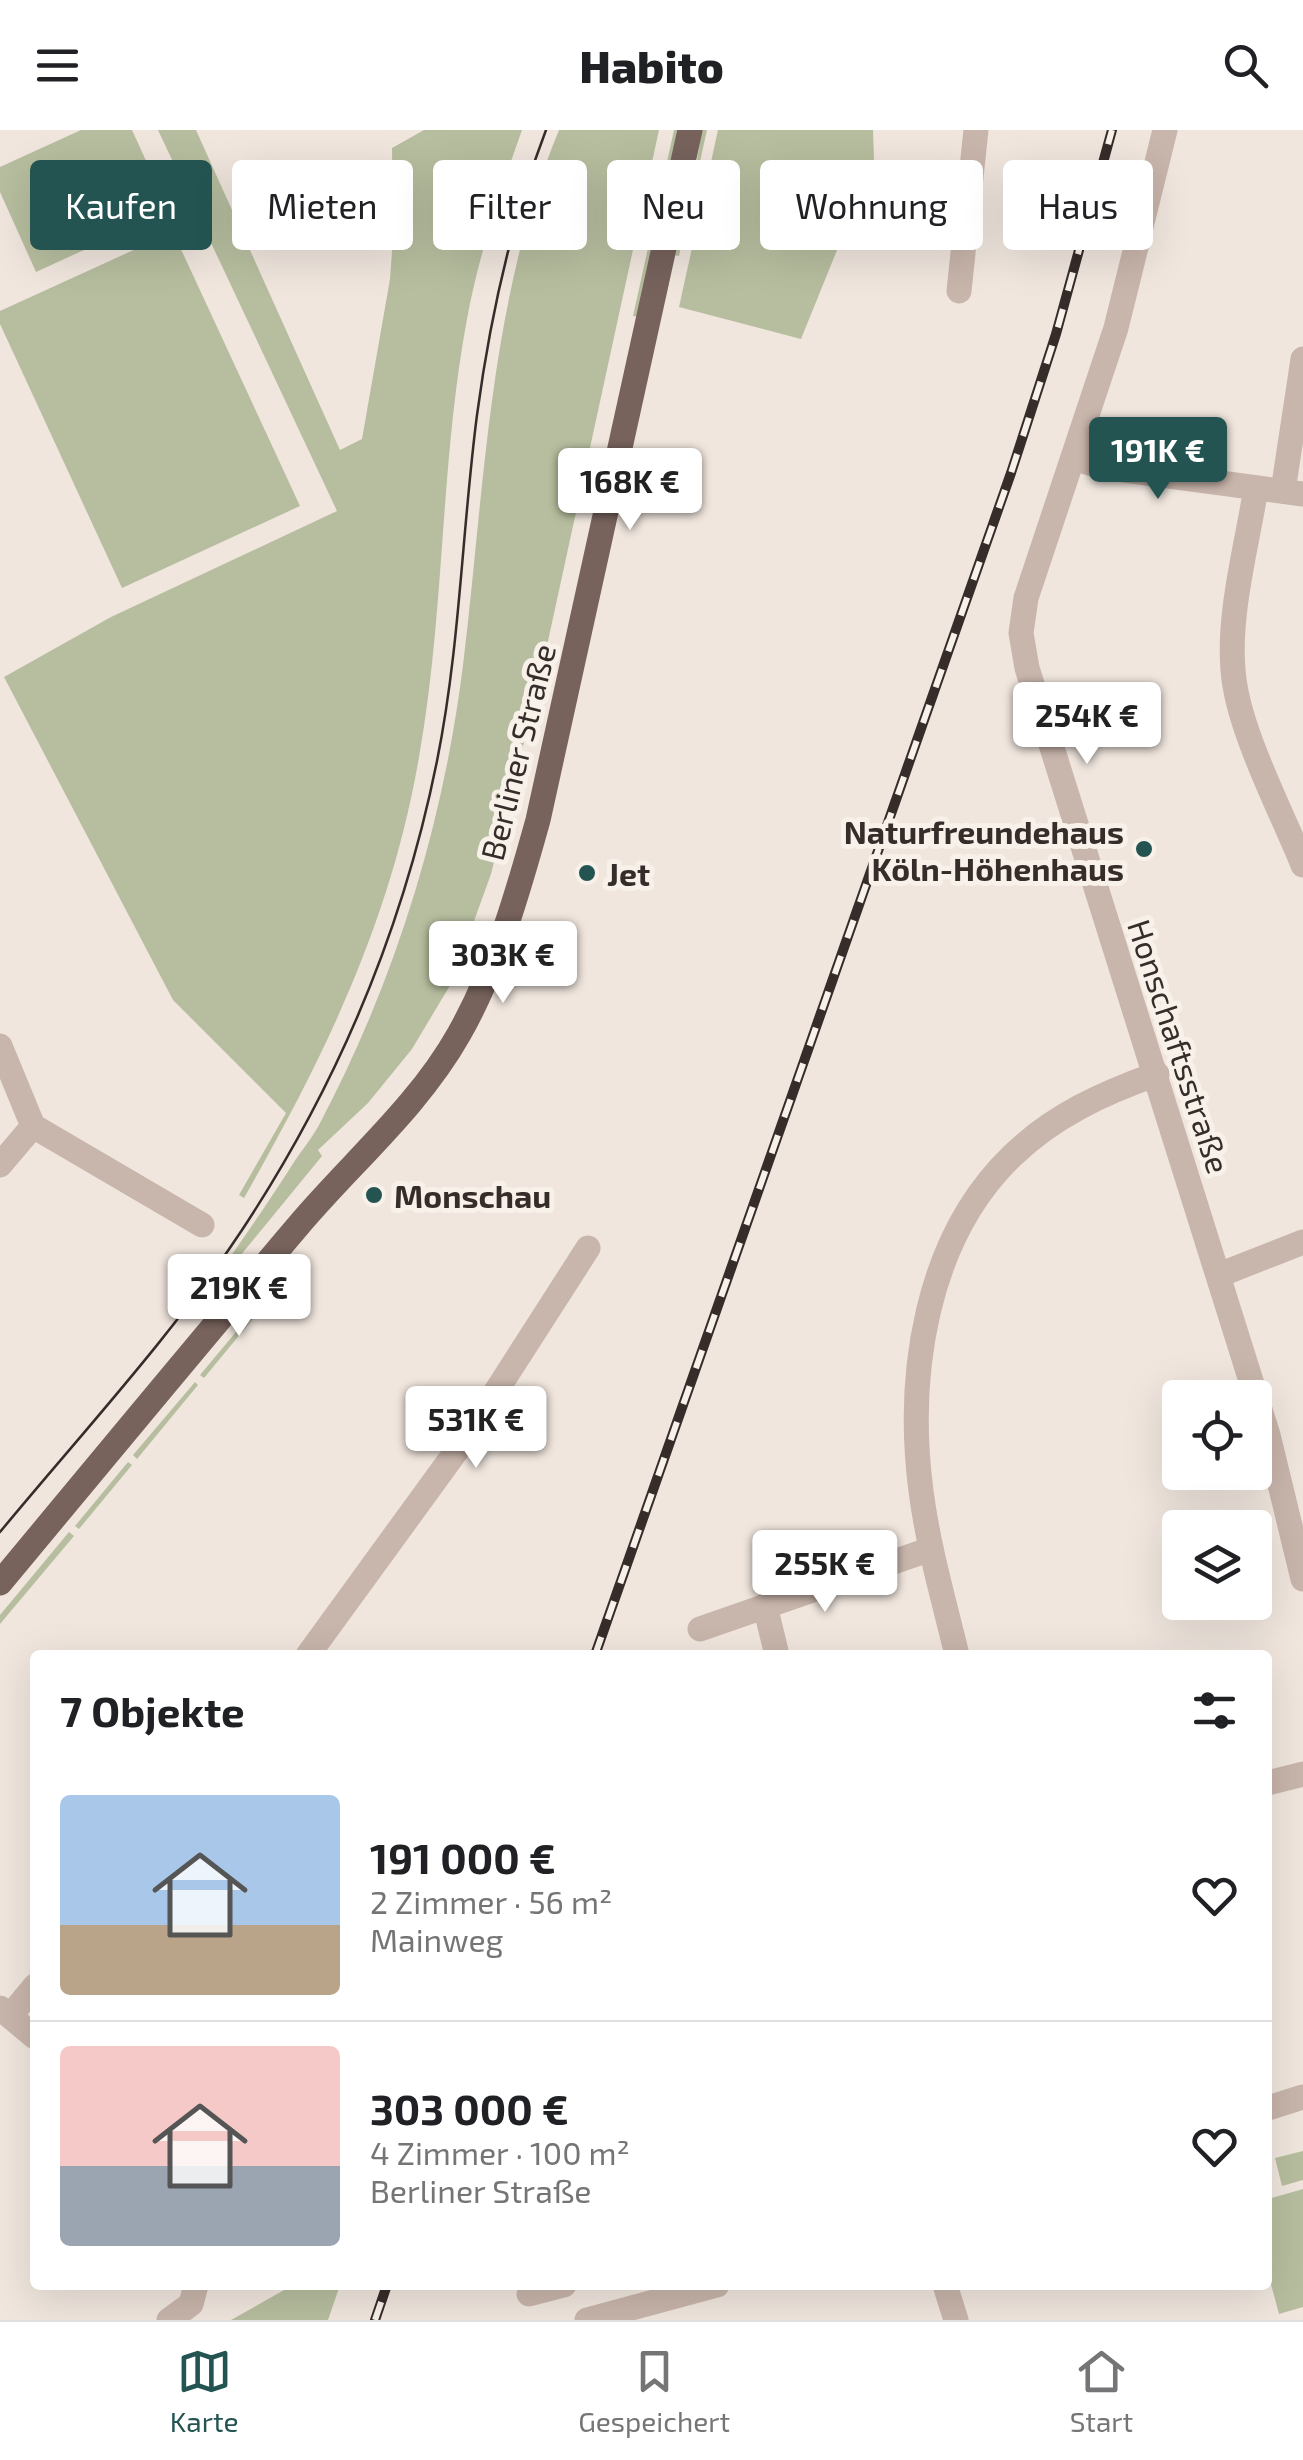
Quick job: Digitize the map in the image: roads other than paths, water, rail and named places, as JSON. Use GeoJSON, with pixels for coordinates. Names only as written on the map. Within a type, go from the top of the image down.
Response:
{"type":"FeatureCollection","features":[{"type":"Feature","properties":{"kind":"main road","name":"Berliner Straße"},"geometry":{"type":"LineString","coordinates":[[0,1584],[301,1222],[403,1110],[440,1063],[476,1000],[538,820],[690,130]]}},
{"type":"Feature","properties":{"kind":"street"},"geometry":{"type":"LineString","coordinates":[[959,291],[976,130]]}},
{"type":"Feature","properties":{"kind":"street","name":"Honschaftsstraße"},"geometry":{"type":"LineString","coordinates":[[1166,130],[1133,272],[1022,614],[1023,650],[1268,1435],[1303,1580]]}},
{"type":"Feature","properties":{"kind":"street"},"geometry":{"type":"LineString","coordinates":[[1074,458],[1102,467],[1293,493],[1303,359]]}},
{"type":"Feature","properties":{"kind":"street"},"geometry":{"type":"LineString","coordinates":[[1256,488],[1234,630],[1233,673],[1245,722],[1303,865]]}},
{"type":"Feature","properties":{"kind":"street"},"geometry":{"type":"LineString","coordinates":[[0,1046],[32,1126],[202,1225]]}},
{"type":"Feature","properties":{"kind":"street"},"geometry":{"type":"LineString","coordinates":[[956,1650],[931,1548],[916,1434],[925,1325],[937,1280],[957,1233],[1010,1158],[1078,1106],[1157,1074]]}},
{"type":"Feature","properties":{"kind":"street"},"geometry":{"type":"LineString","coordinates":[[0,1166],[32,1126]]}},
{"type":"Feature","properties":{"kind":"street"},"geometry":{"type":"LineString","coordinates":[[1219,1275],[1303,1242]]}},
{"type":"Feature","properties":{"kind":"street"},"geometry":{"type":"LineString","coordinates":[[312,1650],[468,1435],[588,1248]]}},
{"type":"Feature","properties":{"kind":"street"},"geometry":{"type":"LineString","coordinates":[[700,1629],[931,1548]]}},
{"type":"Feature","properties":{"kind":"street"},"geometry":{"type":"LineString","coordinates":[[764,1606],[775,1650]]}},
{"type":"Feature","properties":{"kind":"street"},"geometry":{"type":"LineString","coordinates":[[1272,1782],[1303,1774]]}},
{"type":"Feature","properties":{"kind":"street"},"geometry":{"type":"LineString","coordinates":[[30,1990],[5,2012],[30,2033]]}},
{"type":"Feature","properties":{"kind":"street"},"geometry":{"type":"LineString","coordinates":[[1272,2107],[1303,2098]]}},
{"type":"Feature","properties":{"kind":"street"},"geometry":{"type":"LineString","coordinates":[[169,2320],[191,2304],[195,2290]]}},
{"type":"Feature","properties":{"kind":"street"},"geometry":{"type":"LineString","coordinates":[[588,2320],[699,2290]]}},
{"type":"Feature","properties":{"kind":"street"},"geometry":{"type":"LineString","coordinates":[[947,2290],[956,2320]]}},
{"type":"Feature","properties":{"kind":"tram line"},"geometry":{"type":"LineString","coordinates":[[0,1532],[156,1346],[242,1230],[308,1120],[385,946],[423,824],[445,718],[488,342],[512,235],[546,130]]}},
{"type":"Feature","properties":{"kind":"railway"},"geometry":{"type":"LineString","coordinates":[[597,1650],[1011,473],[1056,334],[1112,130]]}},
{"type":"Feature","properties":{"kind":"railway"},"geometry":{"type":"LineString","coordinates":[[375,2320],[385,2290]]}},
{"type":"Feature","properties":{"kind":"place","name":"Naturfreundehaus Köln-Höhenhaus"},"geometry":{"type":"Point","coordinates":[1144,849]}},
{"type":"Feature","properties":{"kind":"place","name":"Jet"},"geometry":{"type":"Point","coordinates":[587,873]}},
{"type":"Feature","properties":{"kind":"place","name":"Monschau"},"geometry":{"type":"Point","coordinates":[374,1195]}}]}
